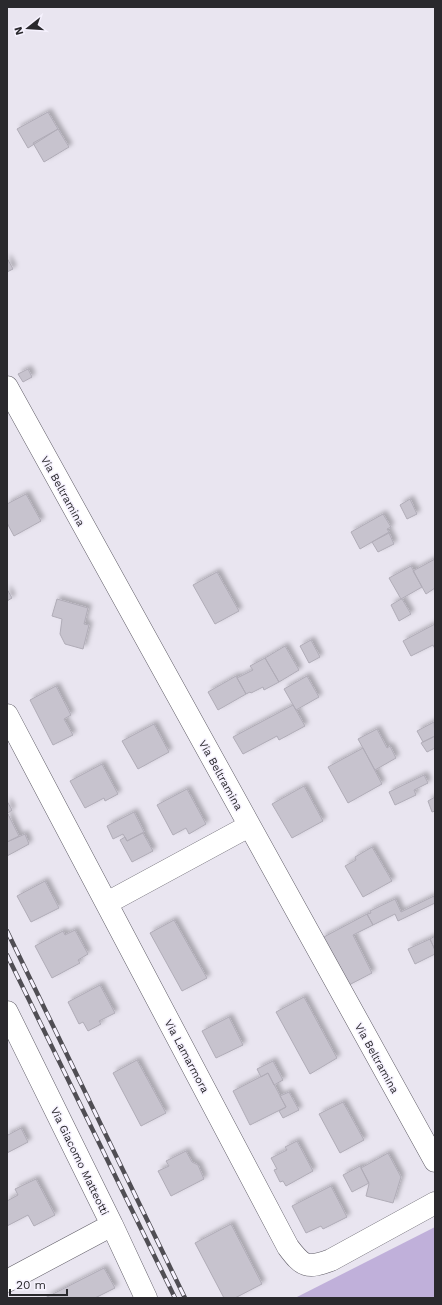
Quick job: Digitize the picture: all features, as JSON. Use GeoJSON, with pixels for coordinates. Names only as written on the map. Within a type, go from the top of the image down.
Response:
{"type":"FeatureCollection","features":[{"type":"Feature","properties":{"kind":"street","name":"Via Beltramina"},"geometry":{"type":"LineString","coordinates":[[7,388],[435,1161]]}},
{"type":"Feature","properties":{"kind":"street","name":"Via Lamarmora"},"geometry":{"type":"LineString","coordinates":[[7,715],[288,1247],[298,1261],[307,1265],[313,1265],[331,1260],[435,1203]]}},
{"type":"Feature","properties":{"kind":"street"},"geometry":{"type":"LineString","coordinates":[[107,903],[249,826]]}},
{"type":"Feature","properties":{"kind":"street","name":"Via Giacomo Matteotti"},"geometry":{"type":"LineString","coordinates":[[7,1012],[112,1225],[7,1281]]}},
{"type":"Feature","properties":{"kind":"street"},"geometry":{"type":"LineString","coordinates":[[112,1225],[146,1298]]}},
{"type":"Feature","properties":{"kind":"shaded area"},"geometry":{"type":"Polygon","coordinates":[[[435,1227],[435,1298],[295,1298],[435,1227]]]}},
{"type":"Feature","properties":{"kind":"building"},"geometry":{"type":"Polygon","coordinates":[[[48,112],[58,129],[28,148],[17,129],[48,112]]]}},
{"type":"Feature","properties":{"kind":"building"},"geometry":{"type":"Polygon","coordinates":[[[58,129],[69,147],[44,162],[33,143],[58,129]]]}},
{"type":"Feature","properties":{"kind":"building"},"geometry":{"type":"Polygon","coordinates":[[[7,258],[13,269],[7,272],[7,258]]]}},
{"type":"Feature","properties":{"kind":"building"},"geometry":{"type":"Polygon","coordinates":[[[28,369],[32,377],[23,382],[18,374],[28,369]]]}},
{"type":"Feature","properties":{"kind":"building"},"geometry":{"type":"Polygon","coordinates":[[[26,494],[41,521],[14,536],[7,523],[7,504],[26,494]]]}},
{"type":"Feature","properties":{"kind":"building"},"geometry":{"type":"Polygon","coordinates":[[[410,499],[417,514],[407,519],[400,505],[410,499]]]}},
{"type":"Feature","properties":{"kind":"building"},"geometry":{"type":"Polygon","coordinates":[[[383,514],[391,527],[387,529],[389,532],[360,549],[351,532],[383,514]]]}},
{"type":"Feature","properties":{"kind":"building"},"geometry":{"type":"Polygon","coordinates":[[[389,533],[394,544],[378,552],[372,542],[389,533]]]}},
{"type":"Feature","properties":{"kind":"building"},"geometry":{"type":"Polygon","coordinates":[[[435,559],[435,588],[426,594],[413,571],[435,559]]]}},
{"type":"Feature","properties":{"kind":"building"},"geometry":{"type":"Polygon","coordinates":[[[411,566],[422,587],[401,599],[389,578],[411,566]]]}},
{"type":"Feature","properties":{"kind":"building"},"geometry":{"type":"Polygon","coordinates":[[[217,572],[239,611],[215,624],[193,585],[217,572]]]}},
{"type":"Feature","properties":{"kind":"building"},"geometry":{"type":"Polygon","coordinates":[[[7,589],[12,598],[7,601],[7,589]]]}},
{"type":"Feature","properties":{"kind":"building"},"geometry":{"type":"Polygon","coordinates":[[[57,599],[88,608],[84,624],[89,625],[83,649],[65,644],[60,634],[62,619],[52,616],[57,599]]]}},
{"type":"Feature","properties":{"kind":"building"},"geometry":{"type":"Polygon","coordinates":[[[401,599],[411,614],[399,621],[391,605],[401,599]]]}},
{"type":"Feature","properties":{"kind":"building"},"geometry":{"type":"Polygon","coordinates":[[[435,624],[435,649],[433,645],[411,656],[403,641],[435,624]]]}},
{"type":"Feature","properties":{"kind":"building"},"geometry":{"type":"Polygon","coordinates":[[[311,640],[320,657],[309,663],[300,646],[311,640]]]}},
{"type":"Feature","properties":{"kind":"building"},"geometry":{"type":"Polygon","coordinates":[[[285,646],[299,670],[279,682],[265,658],[285,646]]]}},
{"type":"Feature","properties":{"kind":"building"},"geometry":{"type":"Polygon","coordinates":[[[265,658],[279,682],[264,690],[263,687],[246,694],[237,678],[253,670],[250,666],[265,658]]]}},
{"type":"Feature","properties":{"kind":"building"},"geometry":{"type":"Polygon","coordinates":[[[236,676],[246,694],[218,710],[208,692],[236,676]]]}},
{"type":"Feature","properties":{"kind":"building"},"geometry":{"type":"Polygon","coordinates":[[[307,676],[319,697],[296,710],[284,689],[307,676]]]}},
{"type":"Feature","properties":{"kind":"building"},"geometry":{"type":"Polygon","coordinates":[[[56,686],[71,715],[64,719],[73,735],[53,745],[30,700],[56,686]]]}},
{"type":"Feature","properties":{"kind":"building"},"geometry":{"type":"Polygon","coordinates":[[[293,705],[305,726],[279,740],[277,736],[243,754],[233,737],[293,705]]]}},
{"type":"Feature","properties":{"kind":"building"},"geometry":{"type":"Polygon","coordinates":[[[434,722],[435,736],[423,742],[417,731],[434,722]]]}},
{"type":"Feature","properties":{"kind":"building"},"geometry":{"type":"Polygon","coordinates":[[[154,724],[169,752],[138,769],[122,741],[154,724]]]}},
{"type":"Feature","properties":{"kind":"building"},"geometry":{"type":"Polygon","coordinates":[[[377,729],[387,748],[390,746],[396,758],[375,770],[358,739],[377,729]]]}},
{"type":"Feature","properties":{"kind":"building"},"geometry":{"type":"Polygon","coordinates":[[[435,736],[435,748],[427,752],[421,743],[435,736]]]}},
{"type":"Feature","properties":{"kind":"building"},"geometry":{"type":"Polygon","coordinates":[[[363,748],[382,784],[348,803],[328,767],[363,748]]]}},
{"type":"Feature","properties":{"kind":"building"},"geometry":{"type":"Polygon","coordinates":[[[102,764],[118,794],[105,801],[104,798],[85,808],[70,781],[102,764]]]}},
{"type":"Feature","properties":{"kind":"building"},"geometry":{"type":"Polygon","coordinates":[[[424,775],[428,783],[414,790],[416,795],[395,805],[389,792],[424,775]]]}},
{"type":"Feature","properties":{"kind":"building"},"geometry":{"type":"Polygon","coordinates":[[[304,786],[323,821],[292,838],[272,804],[304,786]]]}},
{"type":"Feature","properties":{"kind":"building"},"geometry":{"type":"Polygon","coordinates":[[[187,789],[206,824],[189,834],[186,828],[173,835],[157,805],[187,789]]]}},
{"type":"Feature","properties":{"kind":"building"},"geometry":{"type":"Polygon","coordinates":[[[435,797],[435,811],[432,812],[428,801],[435,797]]]}},
{"type":"Feature","properties":{"kind":"building"},"geometry":{"type":"Polygon","coordinates":[[[7,801],[12,810],[7,814],[7,801]]]}},
{"type":"Feature","properties":{"kind":"building"},"geometry":{"type":"Polygon","coordinates":[[[134,812],[144,832],[127,841],[123,834],[113,839],[107,826],[134,812]]]}},
{"type":"Feature","properties":{"kind":"building"},"geometry":{"type":"Polygon","coordinates":[[[7,814],[19,836],[7,842],[7,814]]]}},
{"type":"Feature","properties":{"kind":"building"},"geometry":{"type":"Polygon","coordinates":[[[143,833],[153,851],[132,862],[120,840],[125,837],[127,841],[143,833]]]}},
{"type":"Feature","properties":{"kind":"building"},"geometry":{"type":"Polygon","coordinates":[[[25,834],[29,844],[7,856],[7,842],[25,834]]]}},
{"type":"Feature","properties":{"kind":"building"},"geometry":{"type":"Polygon","coordinates":[[[372,847],[392,881],[363,897],[345,866],[356,860],[355,857],[372,847]]]}},
{"type":"Feature","properties":{"kind":"building"},"geometry":{"type":"Polygon","coordinates":[[[45,881],[59,908],[31,922],[17,896],[45,881]]]}},
{"type":"Feature","properties":{"kind":"building"},"geometry":{"type":"Polygon","coordinates":[[[434,896],[435,903],[398,921],[395,914],[373,925],[367,914],[371,913],[370,911],[395,899],[401,912],[434,896]]]}},
{"type":"Feature","properties":{"kind":"building"},"geometry":{"type":"Polygon","coordinates":[[[367,914],[373,925],[353,935],[372,973],[347,986],[322,938],[367,914]]]}},
{"type":"Feature","properties":{"kind":"building"},"geometry":{"type":"Polygon","coordinates":[[[174,920],[207,978],[182,991],[150,933],[174,920]]]}},
{"type":"Feature","properties":{"kind":"building"},"geometry":{"type":"Polygon","coordinates":[[[75,930],[88,954],[78,960],[80,963],[52,978],[35,946],[63,931],[65,935],[75,930]]]}},
{"type":"Feature","properties":{"kind":"building"},"geometry":{"type":"Polygon","coordinates":[[[435,936],[435,950],[430,939],[435,936]]]}},
{"type":"Feature","properties":{"kind":"building"},"geometry":{"type":"Polygon","coordinates":[[[430,939],[435,950],[435,954],[415,964],[408,949],[430,939]]]}},
{"type":"Feature","properties":{"kind":"building"},"geometry":{"type":"Polygon","coordinates":[[[100,985],[115,1013],[99,1021],[101,1024],[88,1031],[83,1022],[79,1024],[68,1002],[100,985]]]}},
{"type":"Feature","properties":{"kind":"building"},"geometry":{"type":"Polygon","coordinates":[[[304,997],[337,1058],[310,1074],[276,1012],[304,997]]]}},
{"type":"Feature","properties":{"kind":"building"},"geometry":{"type":"Polygon","coordinates":[[[229,1017],[243,1045],[216,1058],[202,1031],[229,1017]]]}},
{"type":"Feature","properties":{"kind":"building"},"geometry":{"type":"Polygon","coordinates":[[[137,1060],[166,1113],[141,1126],[113,1073],[137,1060]]]}},
{"type":"Feature","properties":{"kind":"building"},"geometry":{"type":"Polygon","coordinates":[[[273,1061],[283,1080],[274,1085],[268,1073],[261,1077],[257,1069],[273,1061]]]}},
{"type":"Feature","properties":{"kind":"building"},"geometry":{"type":"Polygon","coordinates":[[[268,1073],[286,1107],[250,1125],[233,1091],[268,1073]]]}},
{"type":"Feature","properties":{"kind":"building"},"geometry":{"type":"Polygon","coordinates":[[[289,1092],[299,1110],[283,1118],[279,1111],[286,1107],[280,1096],[289,1092]]]}},
{"type":"Feature","properties":{"kind":"building"},"geometry":{"type":"Polygon","coordinates":[[[343,1102],[364,1140],[340,1153],[319,1114],[343,1102]]]}},
{"type":"Feature","properties":{"kind":"building"},"geometry":{"type":"Polygon","coordinates":[[[21,1128],[28,1142],[7,1153],[7,1133],[8,1135],[21,1128]]]}},
{"type":"Feature","properties":{"kind":"building"},"geometry":{"type":"Polygon","coordinates":[[[297,1141],[313,1171],[286,1186],[283,1181],[280,1182],[274,1170],[277,1169],[271,1158],[287,1150],[285,1147],[297,1141]]]}},
{"type":"Feature","properties":{"kind":"building"},"geometry":{"type":"Polygon","coordinates":[[[186,1151],[192,1162],[198,1165],[204,1179],[171,1196],[158,1171],[169,1166],[166,1161],[186,1151]]]}},
{"type":"Feature","properties":{"kind":"building"},"geometry":{"type":"Polygon","coordinates":[[[388,1153],[401,1177],[393,1203],[366,1196],[369,1184],[361,1168],[388,1153]]]}},
{"type":"Feature","properties":{"kind":"building"},"geometry":{"type":"Polygon","coordinates":[[[360,1166],[369,1183],[352,1192],[343,1175],[360,1166]]]}},
{"type":"Feature","properties":{"kind":"building"},"geometry":{"type":"Polygon","coordinates":[[[36,1179],[55,1215],[34,1226],[28,1215],[7,1226],[7,1201],[18,1195],[15,1189],[36,1179]]]}},
{"type":"Feature","properties":{"kind":"building"},"geometry":{"type":"Polygon","coordinates":[[[331,1186],[347,1217],[323,1229],[321,1226],[306,1233],[292,1206],[331,1186]]]}},
{"type":"Feature","properties":{"kind":"building"},"geometry":{"type":"Polygon","coordinates":[[[231,1224],[262,1284],[235,1298],[224,1298],[195,1243],[231,1224]]]}},
{"type":"Feature","properties":{"kind":"building"},"geometry":{"type":"Polygon","coordinates":[[[104,1268],[115,1288],[95,1298],[45,1298],[104,1268]]]}},
{"type":"Feature","properties":{"kind":"railway"},"geometry":{"type":"LineString","coordinates":[[7,931],[185,1298]]}},
{"type":"Feature","properties":{"kind":"railway"},"geometry":{"type":"LineString","coordinates":[[7,955],[175,1298]]}}]}
